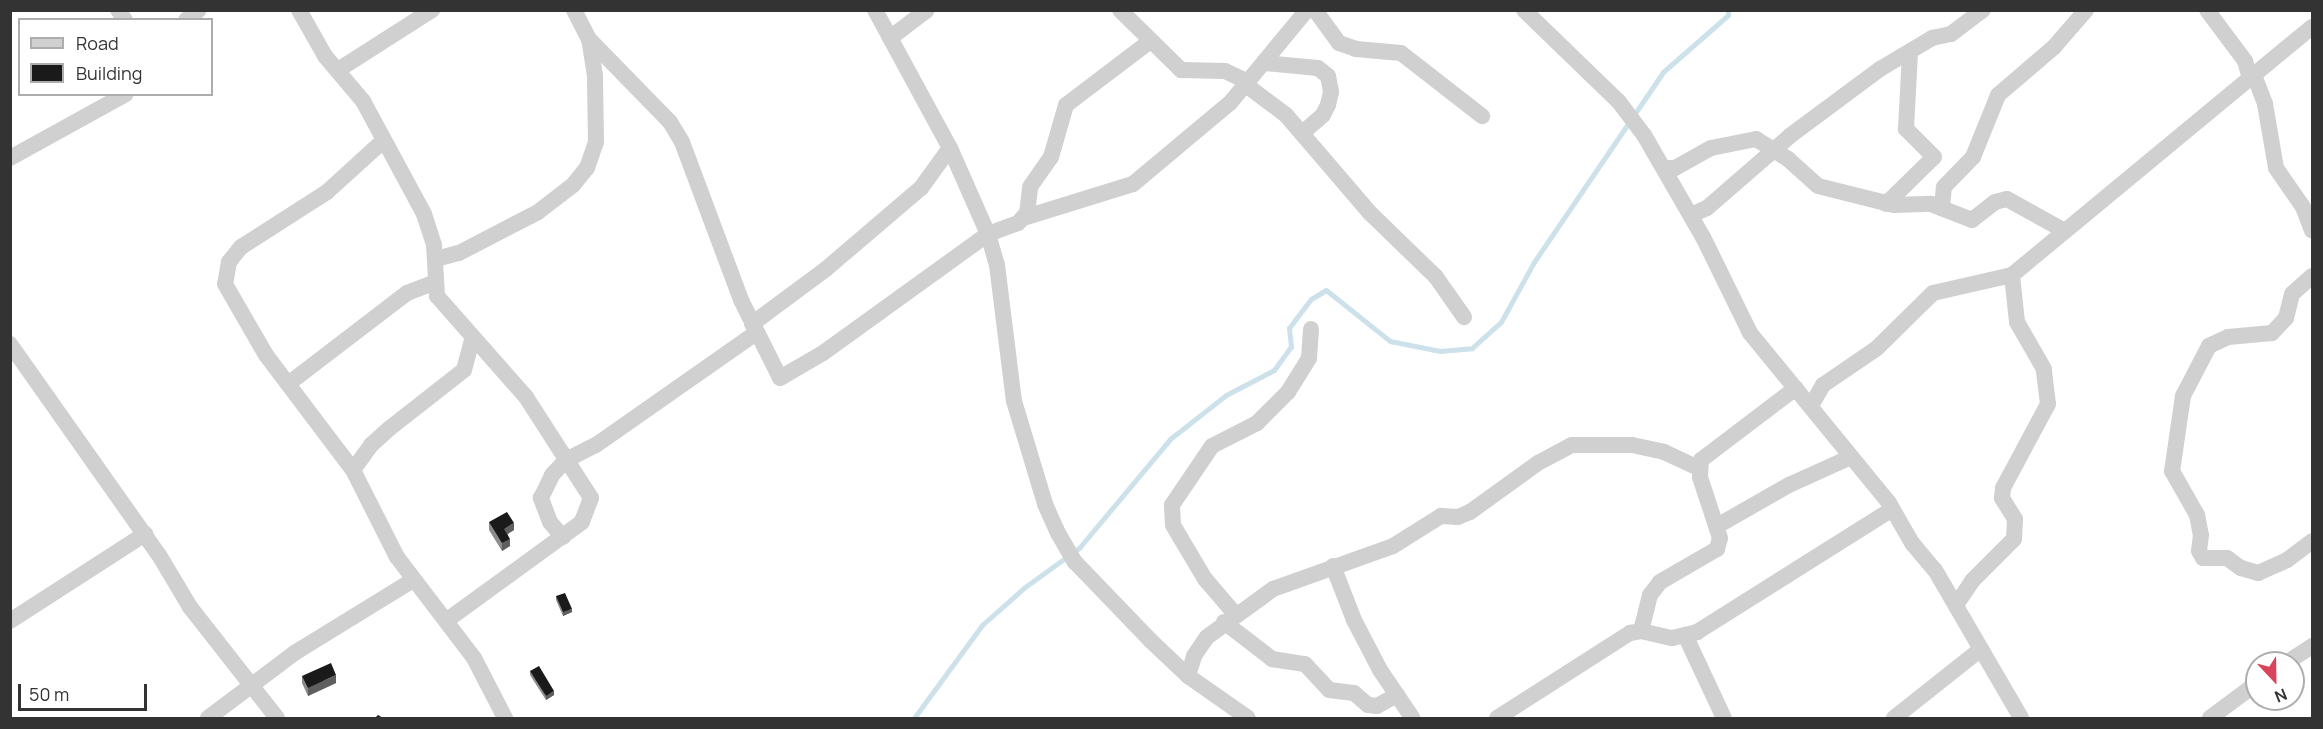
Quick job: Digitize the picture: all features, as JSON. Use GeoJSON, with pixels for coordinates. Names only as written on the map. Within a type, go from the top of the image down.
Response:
{"type":"FeatureCollection","features":[{"type":"Feature","properties":{"kind":"street"},"geometry":{"type":"LineString","coordinates":[[299,10],[315,41],[363,101],[382,141],[424,214],[436,259],[433,283],[445,308],[526,397],[591,498],[588,516],[563,537],[447,620]]}},
{"type":"Feature","properties":{"kind":"street"},"geometry":{"type":"LineString","coordinates":[[338,70],[432,10]]}},
{"type":"Feature","properties":{"kind":"street"},"geometry":{"type":"LineString","coordinates":[[574,10],[589,39],[670,122],[682,142],[754,329],[780,378],[823,353],[988,234],[1012,227],[1023,218],[1132,184],[1207,124],[1247,83],[1307,10]]}},
{"type":"Feature","properties":{"kind":"street"},"geometry":{"type":"LineString","coordinates":[[875,10],[950,148],[988,234],[997,265],[1014,401],[1045,504],[1064,545],[1075,562],[1188,676],[1239,716]]}},
{"type":"Feature","properties":{"kind":"street"},"geometry":{"type":"LineString","coordinates":[[890,38],[927,10]]}},
{"type":"Feature","properties":{"kind":"street"},"geometry":{"type":"LineString","coordinates":[[1120,10],[1149,42],[1180,70],[1225,71],[1247,83],[1286,115],[1370,213],[1436,277],[1464,317]]}},
{"type":"Feature","properties":{"kind":"street"},"geometry":{"type":"LineString","coordinates":[[1315,10],[1339,43],[1356,49],[1401,53],[1482,116]]}},
{"type":"Feature","properties":{"kind":"street"},"geometry":{"type":"LineString","coordinates":[[1524,10],[1619,102],[1664,168],[1691,215],[1750,333],[1812,404],[1892,509],[1956,605],[2021,718]]}},
{"type":"Feature","properties":{"kind":"street"},"geometry":{"type":"LineString","coordinates":[[1691,215],[1707,208],[1774,149],[1880,69],[1936,36],[1951,34],[1983,10]]}},
{"type":"Feature","properties":{"kind":"street"},"geometry":{"type":"LineString","coordinates":[[1942,208],[1944,186],[1973,157],[1998,95],[2054,47],[2086,10]]}},
{"type":"Feature","properties":{"kind":"street"},"geometry":{"type":"LineString","coordinates":[[2207,10],[2245,61],[2265,104],[2276,168],[2303,207],[2313,230]]}},
{"type":"Feature","properties":{"kind":"street"},"geometry":{"type":"LineString","coordinates":[[1812,404],[1823,385],[1877,348],[1933,293],[2012,275],[2252,76],[2311,31]]}},
{"type":"Feature","properties":{"kind":"street"},"geometry":{"type":"LineString","coordinates":[[436,259],[459,254],[538,212],[573,185],[587,168],[596,142],[595,76],[589,39]]}},
{"type":"Feature","properties":{"kind":"street"},"geometry":{"type":"LineString","coordinates":[[1023,218],[1029,204],[1030,187],[1051,157],[1066,105],[1149,42]]}},
{"type":"Feature","properties":{"kind":"street"},"geometry":{"type":"LineString","coordinates":[[1886,204],[1934,157],[1931,151],[1906,129],[1910,53]]}},
{"type":"Feature","properties":{"kind":"street"},"geometry":{"type":"LineString","coordinates":[[1264,63],[1318,68],[1328,76],[1331,93],[1328,105],[1323,115],[1302,133]]}},
{"type":"Feature","properties":{"kind":"street"},"geometry":{"type":"LineString","coordinates":[[10,158],[122,96]]}},
{"type":"Feature","properties":{"kind":"street"},"geometry":{"type":"LineString","coordinates":[[1664,168],[1675,168],[1711,148],[1749,140],[1762,141],[1818,186],[1886,204],[1926,203],[1972,220],[1995,202],[2007,199],[2065,231]]}},
{"type":"Feature","properties":{"kind":"street"},"geometry":{"type":"LineString","coordinates":[[382,141],[327,192],[242,248],[224,274],[236,308],[288,384],[353,470],[397,557],[447,620],[485,676],[505,718]]}},
{"type":"Feature","properties":{"kind":"street"},"geometry":{"type":"LineString","coordinates":[[563,537],[549,522],[540,498],[552,475],[566,460],[596,446],[754,329],[921,188],[950,148]]}},
{"type":"Feature","properties":{"kind":"street"},"geometry":{"type":"LineString","coordinates":[[1956,605],[1972,581],[2014,539],[2015,519],[2002,498],[2003,488],[2048,404],[2044,369],[2017,322],[2012,275]]}},
{"type":"Feature","properties":{"kind":"street"},"geometry":{"type":"LineString","coordinates":[[2313,276],[2292,294],[2286,318],[2272,333],[2228,337],[2209,346],[2182,396],[2172,471],[2197,515],[2201,535],[2199,551],[2203,558],[2227,558],[2241,568],[2258,573],[2287,560],[2313,541]]}},
{"type":"Feature","properties":{"kind":"street"},"geometry":{"type":"LineString","coordinates":[[288,384],[407,293],[433,283]]}},
{"type":"Feature","properties":{"kind":"street"},"geometry":{"type":"LineString","coordinates":[[1311,329],[1309,358],[1288,392],[1257,423],[1212,446],[1172,505],[1173,525],[1230,618],[1272,659],[1305,664],[1329,690],[1354,693],[1368,705],[1377,706],[1397,695]]}},
{"type":"Feature","properties":{"kind":"street"},"geometry":{"type":"LineString","coordinates":[[353,470],[371,445],[408,411],[459,375],[469,361],[473,338]]}},
{"type":"Feature","properties":{"kind":"street"},"geometry":{"type":"LineString","coordinates":[[10,344],[145,534],[190,607],[277,718]]}},
{"type":"Feature","properties":{"kind":"street"},"geometry":{"type":"LineString","coordinates":[[1641,631],[1650,595],[1660,582],[1717,549],[1718,526],[1699,468],[1706,454],[1796,387]]}},
{"type":"Feature","properties":{"kind":"street"},"geometry":{"type":"LineString","coordinates":[[1188,676],[1194,656],[1230,618],[1273,589],[1393,546],[1441,516],[1458,517],[1470,512],[1538,463],[1572,444],[1632,444],[1664,452],[1699,468]]}},
{"type":"Feature","properties":{"kind":"street"},"geometry":{"type":"LineString","coordinates":[[1718,526],[1789,485],[1851,457]]}},
{"type":"Feature","properties":{"kind":"street"},"geometry":{"type":"LineString","coordinates":[[1497,718],[1607,645],[1641,631],[1672,638],[1686,636],[1892,509]]}},
{"type":"Feature","properties":{"kind":"street"},"geometry":{"type":"LineString","coordinates":[[10,621],[145,534]]}},
{"type":"Feature","properties":{"kind":"street"},"geometry":{"type":"LineString","coordinates":[[1333,566],[1354,620],[1412,717]]}},
{"type":"Feature","properties":{"kind":"street"},"geometry":{"type":"LineString","coordinates":[[208,718],[296,652],[413,580]]}},
{"type":"Feature","properties":{"kind":"street"},"geometry":{"type":"LineString","coordinates":[[1686,636],[1724,718]]}},
{"type":"Feature","properties":{"kind":"street"},"geometry":{"type":"LineString","coordinates":[[1894,718],[1981,649]]}},
{"type":"Feature","properties":{"kind":"street"},"geometry":{"type":"LineString","coordinates":[[2210,718],[2245,692]]}},
{"type":"Feature","properties":{"kind":"building"},"geometry":{"type":"Polygon","coordinates":[[[507,512],[514,523],[504,529],[510,539],[502,543],[489,522],[507,512]]]}},
{"type":"Feature","properties":{"kind":"building"},"geometry":{"type":"Polygon","coordinates":[[[565,593],[572,609],[563,612],[556,596],[565,593]]]}},
{"type":"Feature","properties":{"kind":"building"},"geometry":{"type":"Polygon","coordinates":[[[331,663],[336,675],[308,688],[302,676],[331,663]]]}},
{"type":"Feature","properties":{"kind":"building"},"geometry":{"type":"Polygon","coordinates":[[[539,666],[554,691],[546,696],[530,671],[539,666]]]}},
{"type":"Feature","properties":{"kind":"waterway"},"geometry":{"type":"LineString","coordinates":[[914,718],[982,625],[1025,587],[1079,548],[1170,439],[1226,395],[1274,370],[1291,347],[1289,328],[1311,299],[1326,290],[1390,341],[1440,351],[1472,348],[1501,322],[1534,262],[1663,72],[1728,15],[1728,10]]}}]}
